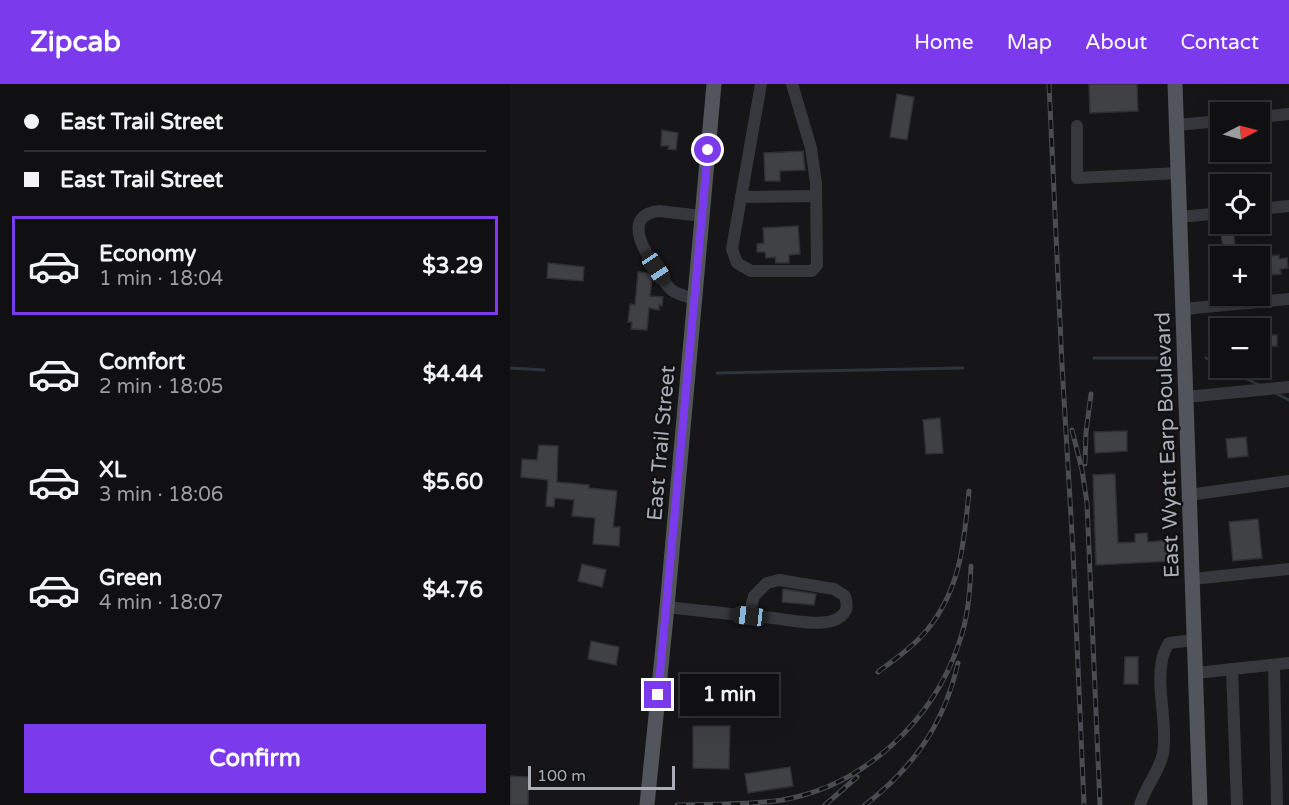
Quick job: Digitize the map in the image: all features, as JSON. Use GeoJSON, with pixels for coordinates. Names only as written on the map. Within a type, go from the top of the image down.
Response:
{"type":"FeatureCollection","features":[{"type":"Feature","properties":{"kind":"main road","name":"East Trail Street"},"geometry":{"type":"LineString","coordinates":[[647,805],[714,84]]}},
{"type":"Feature","properties":{"kind":"main road","name":"East Wyatt Earp Boulevard"},"geometry":{"type":"LineString","coordinates":[[1175,84],[1200,805]]}},
{"type":"Feature","properties":{"kind":"street"},"geometry":{"type":"LineString","coordinates":[[761,84],[732,249],[737,262],[751,271],[812,271],[817,265],[816,196],[812,148],[792,84]]}},
{"type":"Feature","properties":{"kind":"street"},"geometry":{"type":"LineString","coordinates":[[1270,116],[1289,114]]}},
{"type":"Feature","properties":{"kind":"street"},"geometry":{"type":"LineString","coordinates":[[1176,125],[1210,122]]}},
{"type":"Feature","properties":{"kind":"street"},"geometry":{"type":"LineString","coordinates":[[1077,126],[1077,178],[1178,173]]}},
{"type":"Feature","properties":{"kind":"street"},"geometry":{"type":"LineString","coordinates":[[741,197],[816,196]]}},
{"type":"Feature","properties":{"kind":"street"},"geometry":{"type":"LineString","coordinates":[[1270,208],[1289,207]]}},
{"type":"Feature","properties":{"kind":"street"},"geometry":{"type":"LineString","coordinates":[[695,299],[674,291],[664,279],[644,248],[639,230],[640,221],[652,212],[702,216]]}},
{"type":"Feature","properties":{"kind":"street"},"geometry":{"type":"LineString","coordinates":[[1180,217],[1210,214]]}},
{"type":"Feature","properties":{"kind":"street"},"geometry":{"type":"LineString","coordinates":[[1183,309],[1289,299]]}},
{"type":"Feature","properties":{"kind":"street"},"geometry":{"type":"LineString","coordinates":[[1186,398],[1289,387]]}},
{"type":"Feature","properties":{"kind":"street"},"geometry":{"type":"LineString","coordinates":[[1189,495],[1289,481]]}},
{"type":"Feature","properties":{"kind":"street"},"geometry":{"type":"LineString","coordinates":[[1192,579],[1289,569]]}},
{"type":"Feature","properties":{"kind":"street"},"geometry":{"type":"LineString","coordinates":[[667,607],[749,616],[805,622],[826,622],[837,619],[848,606],[845,596],[834,589],[779,580],[767,583],[754,596],[749,616]]}},
{"type":"Feature","properties":{"kind":"street"},"geometry":{"type":"LineString","coordinates":[[1140,805],[1163,754],[1162,660],[1169,643],[1194,640]]}},
{"type":"Feature","properties":{"kind":"street"},"geometry":{"type":"LineString","coordinates":[[1196,673],[1289,663]]}},
{"type":"Feature","properties":{"kind":"street"},"geometry":{"type":"LineString","coordinates":[[1274,665],[1277,805]]}},
{"type":"Feature","properties":{"kind":"street"},"geometry":{"type":"LineString","coordinates":[[1232,669],[1237,805]]}},
{"type":"Feature","properties":{"kind":"building"},"geometry":{"type":"Polygon","coordinates":[[[1089,84],[1137,84],[1138,111],[1090,113],[1089,84]]]}},
{"type":"Feature","properties":{"kind":"building"},"geometry":{"type":"Polygon","coordinates":[[[897,94],[914,97],[907,140],[890,137],[897,94]]]}},
{"type":"Feature","properties":{"kind":"building"},"geometry":{"type":"Polygon","coordinates":[[[662,130],[678,133],[676,150],[668,149],[669,146],[661,146],[662,130]]]}},
{"type":"Feature","properties":{"kind":"building"},"geometry":{"type":"Polygon","coordinates":[[[803,151],[805,170],[780,171],[780,181],[765,181],[764,153],[803,151]]]}},
{"type":"Feature","properties":{"kind":"building"},"geometry":{"type":"Polygon","coordinates":[[[798,226],[800,254],[789,255],[789,263],[776,263],[775,257],[766,258],[765,252],[757,252],[757,244],[764,243],[763,228],[798,226]]]}},
{"type":"Feature","properties":{"kind":"building"},"geometry":{"type":"Polygon","coordinates":[[[1221,234],[1234,234],[1235,246],[1223,246],[1221,234]]]}},
{"type":"Feature","properties":{"kind":"building"},"geometry":{"type":"Polygon","coordinates":[[[1279,255],[1279,259],[1287,258],[1288,268],[1280,269],[1281,274],[1270,275],[1270,256],[1279,255]]]}},
{"type":"Feature","properties":{"kind":"building"},"geometry":{"type":"Polygon","coordinates":[[[548,263],[584,267],[583,281],[547,278],[548,263]]]}},
{"type":"Feature","properties":{"kind":"building"},"geometry":{"type":"Polygon","coordinates":[[[638,272],[649,273],[652,278],[650,296],[663,297],[659,310],[649,308],[647,330],[631,329],[632,322],[628,322],[630,304],[635,305],[638,272]]]}},
{"type":"Feature","properties":{"kind":"building"},"geometry":{"type":"Polygon","coordinates":[[[1270,335],[1277,335],[1277,346],[1270,346],[1270,335]]]}},
{"type":"Feature","properties":{"kind":"building"},"geometry":{"type":"Polygon","coordinates":[[[940,418],[943,453],[926,454],[923,420],[940,418]]]}},
{"type":"Feature","properties":{"kind":"building"},"geometry":{"type":"Polygon","coordinates":[[[1127,431],[1127,451],[1095,453],[1094,432],[1127,431]]]}},
{"type":"Feature","properties":{"kind":"building"},"geometry":{"type":"Polygon","coordinates":[[[1246,437],[1248,456],[1228,458],[1226,439],[1246,437]]]}},
{"type":"Feature","properties":{"kind":"building"},"geometry":{"type":"Polygon","coordinates":[[[539,445],[558,446],[557,482],[617,491],[613,527],[620,527],[619,546],[593,544],[595,518],[572,516],[574,500],[555,498],[554,507],[546,506],[548,480],[521,477],[522,459],[537,460],[539,445]]]}},
{"type":"Feature","properties":{"kind":"building"},"geometry":{"type":"Polygon","coordinates":[[[1115,474],[1118,543],[1135,542],[1135,534],[1147,533],[1148,542],[1171,540],[1172,561],[1096,565],[1093,475],[1115,474]]]}},
{"type":"Feature","properties":{"kind":"building"},"geometry":{"type":"Polygon","coordinates":[[[1258,519],[1262,558],[1233,561],[1229,522],[1258,519]]]}},
{"type":"Feature","properties":{"kind":"building"},"geometry":{"type":"Polygon","coordinates":[[[582,564],[606,570],[602,587],[578,581],[582,564]]]}},
{"type":"Feature","properties":{"kind":"building"},"geometry":{"type":"Polygon","coordinates":[[[783,589],[816,594],[814,605],[782,602],[783,589]]]}},
{"type":"Feature","properties":{"kind":"building"},"geometry":{"type":"Polygon","coordinates":[[[591,641],[619,647],[616,665],[588,659],[591,641]]]}},
{"type":"Feature","properties":{"kind":"building"},"geometry":{"type":"Polygon","coordinates":[[[1125,657],[1138,657],[1138,684],[1124,684],[1125,657]]]}},
{"type":"Feature","properties":{"kind":"building"},"geometry":{"type":"Polygon","coordinates":[[[693,726],[730,726],[729,769],[693,768],[693,726]]]}},
{"type":"Feature","properties":{"kind":"building"},"geometry":{"type":"Polygon","coordinates":[[[790,767],[793,786],[748,793],[745,774],[790,767]]]}},
{"type":"Feature","properties":{"kind":"building"},"geometry":{"type":"Polygon","coordinates":[[[510,776],[529,777],[528,805],[510,805],[510,776]]]}},
{"type":"Feature","properties":{"kind":"waterway"},"geometry":{"type":"LineString","coordinates":[[1094,358],[1159,358]]}},
{"type":"Feature","properties":{"kind":"waterway"},"geometry":{"type":"LineString","coordinates":[[1206,358],[1210,360]]}},
{"type":"Feature","properties":{"kind":"waterway"},"geometry":{"type":"LineString","coordinates":[[510,368],[544,370]]}},
{"type":"Feature","properties":{"kind":"waterway"},"geometry":{"type":"LineString","coordinates":[[717,373],[963,368]]}},
{"type":"Feature","properties":{"kind":"waterway"},"geometry":{"type":"LineString","coordinates":[[1245,378],[1261,386]]}},
{"type":"Feature","properties":{"kind":"waterway"},"geometry":{"type":"LineString","coordinates":[[1275,393],[1289,400]]}},
{"type":"Feature","properties":{"kind":"railway"},"geometry":{"type":"LineString","coordinates":[[1049,84],[1084,805]]}},
{"type":"Feature","properties":{"kind":"railway"},"geometry":{"type":"LineString","coordinates":[[1085,464],[1091,394]]}},
{"type":"Feature","properties":{"kind":"railway"},"geometry":{"type":"LineString","coordinates":[[1072,430],[1087,503],[1100,805]]}},
{"type":"Feature","properties":{"kind":"railway"},"geometry":{"type":"LineString","coordinates":[[878,672],[922,636],[947,598],[959,564],[969,491]]}},
{"type":"Feature","properties":{"kind":"railway"},"geometry":{"type":"LineString","coordinates":[[677,805],[769,802],[812,792],[841,781],[867,765],[892,745],[932,698],[947,672],[965,624],[971,566]]}},
{"type":"Feature","properties":{"kind":"railway"},"geometry":{"type":"LineString","coordinates":[[865,805],[898,775],[925,743],[944,706],[958,663]]}},
{"type":"Feature","properties":{"kind":"railway"},"geometry":{"type":"LineString","coordinates":[[825,805],[857,777]]}},
{"type":"Feature","properties":{"kind":"route"},"geometry":{"type":"LineString","coordinates":[[658,695],[708,150]]}}]}
